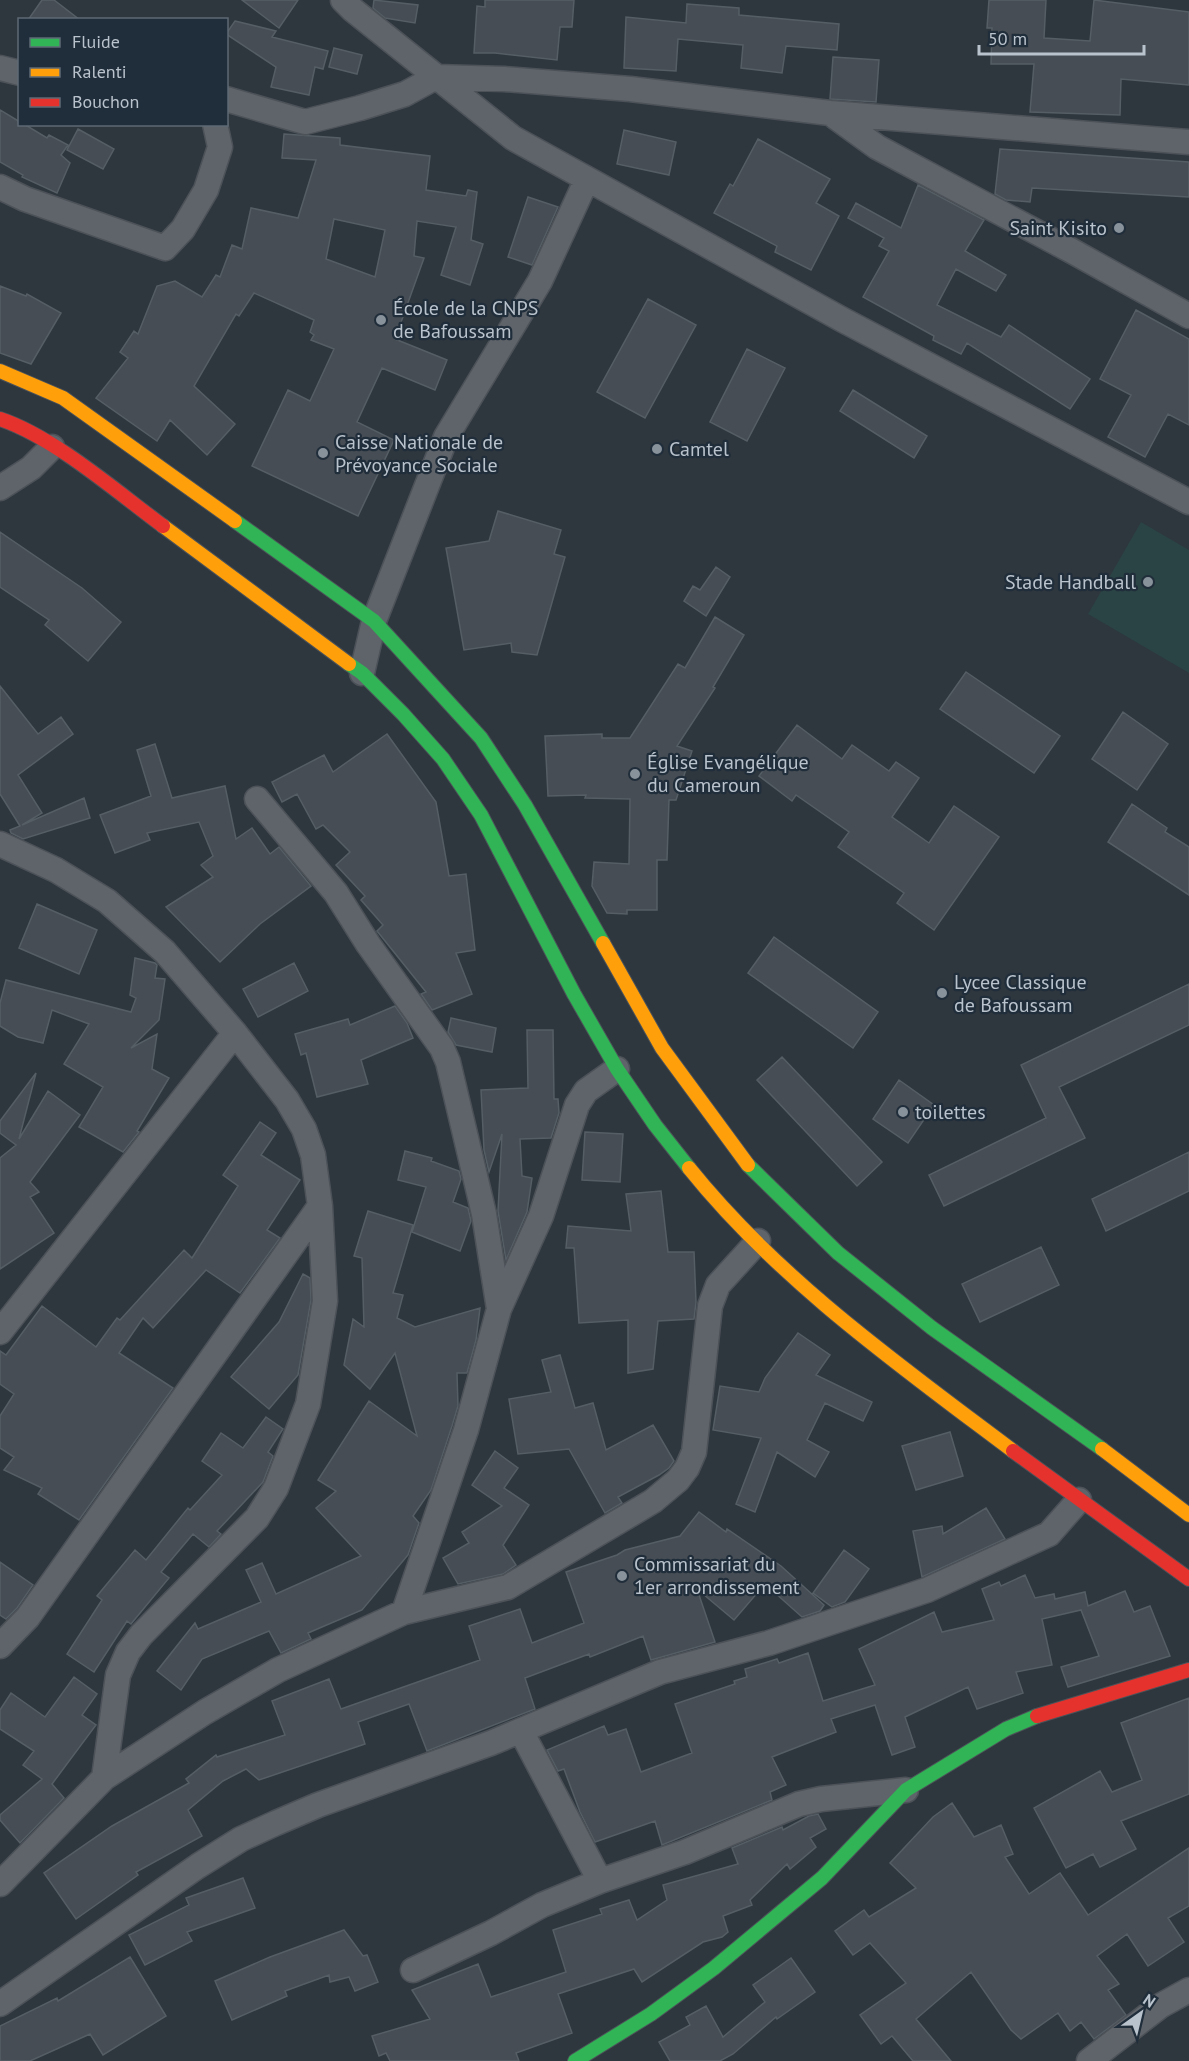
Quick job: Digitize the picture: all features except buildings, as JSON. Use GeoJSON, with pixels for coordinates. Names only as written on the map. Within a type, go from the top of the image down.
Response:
{"type":"FeatureCollection","features":[{"type":"Feature","properties":{"kind":"main road"},"geometry":{"type":"LineString","coordinates":[[0,371],[63,398],[374,621],[481,738],[525,805],[662,1048],[743,1161],[838,1253],[913,1313],[1128,1468],[1189,1515]]}},
{"type":"Feature","properties":{"kind":"main road"},"geometry":{"type":"LineString","coordinates":[[0,419],[18,425],[52,447],[362,673],[443,759],[481,815],[574,994],[617,1069],[655,1125],[705,1187],[806,1289],[892,1358],[1079,1500],[1189,1579]]}},
{"type":"Feature","properties":{"kind":"main road"},"geometry":{"type":"LineString","coordinates":[[574,2061],[651,2014],[714,1968],[822,1878],[906,1790],[1006,1729],[1030,1718],[1189,1670]]}},
{"type":"Feature","properties":{"kind":"street"},"geometry":{"type":"LineString","coordinates":[[343,0],[513,138],[843,320],[1189,502]]}},
{"type":"Feature","properties":{"kind":"street"},"geometry":{"type":"LineString","coordinates":[[0,68],[18,72]]}},
{"type":"Feature","properties":{"kind":"street"},"geometry":{"type":"LineString","coordinates":[[228,100],[305,122],[405,94],[436,77],[504,79],[630,89],[830,113],[1189,142]]}},
{"type":"Feature","properties":{"kind":"street"},"geometry":{"type":"LineString","coordinates":[[830,113],[877,147],[1189,316]]}},
{"type":"Feature","properties":{"kind":"street"},"geometry":{"type":"LineString","coordinates":[[0,187],[25,199],[165,248],[183,229],[206,190],[220,147],[215,126]]}},
{"type":"Feature","properties":{"kind":"street"},"geometry":{"type":"LineString","coordinates":[[362,673],[374,621],[446,437],[540,281],[587,179]]}},
{"type":"Feature","properties":{"kind":"street"},"geometry":{"type":"LineString","coordinates":[[0,488],[31,468],[52,447]]}},
{"type":"Feature","properties":{"kind":"street"},"geometry":{"type":"LineString","coordinates":[[257,800],[336,893],[368,944],[445,1055],[484,1214],[499,1309]]}},
{"type":"Feature","properties":{"kind":"street"},"geometry":{"type":"LineString","coordinates":[[0,844],[56,870],[107,902],[165,952],[235,1033],[287,1100],[304,1129],[313,1155],[320,1206],[325,1301],[308,1404],[304,1415],[276,1488],[263,1509],[141,1635],[128,1652],[118,1675],[104,1778]]}},
{"type":"Feature","properties":{"kind":"street"},"geometry":{"type":"LineString","coordinates":[[0,1332],[235,1033]]}},
{"type":"Feature","properties":{"kind":"street"},"geometry":{"type":"LineString","coordinates":[[404,1612],[466,1430],[499,1309],[541,1216],[577,1105],[586,1091],[617,1069]]}},
{"type":"Feature","properties":{"kind":"street"},"geometry":{"type":"LineString","coordinates":[[0,1646],[27,1617],[320,1206]]}},
{"type":"Feature","properties":{"kind":"street"},"geometry":{"type":"LineString","coordinates":[[0,1884],[104,1778],[205,1712],[262,1679],[404,1612],[508,1587],[653,1501],[678,1480],[687,1468],[694,1452],[710,1306],[718,1285],[758,1241]]}},
{"type":"Feature","properties":{"kind":"street"},"geometry":{"type":"LineString","coordinates":[[0,2004],[198,1866],[241,1839],[318,1805],[521,1731],[660,1672],[769,1643],[927,1590],[1049,1534],[1079,1500]]}},
{"type":"Feature","properties":{"kind":"street"},"geometry":{"type":"LineString","coordinates":[[521,1731],[600,1881]]}},
{"type":"Feature","properties":{"kind":"street"},"geometry":{"type":"LineString","coordinates":[[413,1970],[491,1933],[542,1905],[600,1881],[685,1851],[799,1804],[821,1799],[906,1790]]}},
{"type":"Feature","properties":{"kind":"street"},"geometry":{"type":"LineString","coordinates":[[1089,2061],[1160,2006],[1189,1990]]}},
{"type":"Feature","properties":{"kind":"green space","name":"Stade Handball"},"geometry":{"type":"Polygon","coordinates":[[[1141,522],[1189,550],[1189,673],[1088,614],[1141,522]]]}},
{"type":"Feature","properties":{"kind":"traffic: fast"},"geometry":{"type":"LineString","coordinates":[[235,521],[374,621],[481,738],[525,805],[603,943]]}},
{"type":"Feature","properties":{"kind":"traffic: fast"},"geometry":{"type":"LineString","coordinates":[[349,664],[362,673],[403,714],[443,759],[481,815],[574,994],[617,1069],[655,1125],[689,1168]]}},
{"type":"Feature","properties":{"kind":"traffic: fast"},"geometry":{"type":"LineString","coordinates":[[748,1165],[838,1253],[932,1328],[1102,1449]]}},
{"type":"Feature","properties":{"kind":"traffic: fast"},"geometry":{"type":"LineString","coordinates":[[575,2061],[651,2014],[714,1968],[822,1878],[906,1790],[1006,1729],[1037,1716]]}},
{"type":"Feature","properties":{"kind":"traffic: slow"},"geometry":{"type":"LineString","coordinates":[[0,371],[63,398],[235,521]]}},
{"type":"Feature","properties":{"kind":"traffic: slow"},"geometry":{"type":"LineString","coordinates":[[163,526],[349,664]]}},
{"type":"Feature","properties":{"kind":"traffic: slow"},"geometry":{"type":"LineString","coordinates":[[603,943],[662,1048],[748,1165]]}},
{"type":"Feature","properties":{"kind":"traffic: slow"},"geometry":{"type":"LineString","coordinates":[[689,1168],[724,1209],[801,1284],[884,1353],[1013,1451]]}},
{"type":"Feature","properties":{"kind":"traffic: slow"},"geometry":{"type":"LineString","coordinates":[[1102,1449],[1189,1515]]}},
{"type":"Feature","properties":{"kind":"traffic: jam"},"geometry":{"type":"LineString","coordinates":[[0,419],[21,427],[63,452],[163,526]]}},
{"type":"Feature","properties":{"kind":"traffic: jam"},"geometry":{"type":"LineString","coordinates":[[1013,1451],[1189,1579]]}},
{"type":"Feature","properties":{"kind":"traffic: jam"},"geometry":{"type":"LineString","coordinates":[[1037,1716],[1189,1670]]}},
{"type":"Feature","properties":{"kind":"place","name":"Saint Kisito"},"geometry":{"type":"Point","coordinates":[1119,228]}},
{"type":"Feature","properties":{"kind":"place","name":"École de la CNPS de Bafoussam"},"geometry":{"type":"Point","coordinates":[381,320]}},
{"type":"Feature","properties":{"kind":"place","name":"Camtel"},"geometry":{"type":"Point","coordinates":[657,449]}},
{"type":"Feature","properties":{"kind":"place","name":"Caisse Nationale de Prévoyance Sociale"},"geometry":{"type":"Point","coordinates":[323,453]}},
{"type":"Feature","properties":{"kind":"place","name":"Stade Handball"},"geometry":{"type":"Point","coordinates":[1148,582]}},
{"type":"Feature","properties":{"kind":"place","name":"Église Evangélique du Cameroun"},"geometry":{"type":"Point","coordinates":[635,774]}},
{"type":"Feature","properties":{"kind":"place","name":"Lycee Classique de Bafoussam"},"geometry":{"type":"Point","coordinates":[942,993]}},
{"type":"Feature","properties":{"kind":"place","name":"toilettes"},"geometry":{"type":"Point","coordinates":[903,1112]}},
{"type":"Feature","properties":{"kind":"place","name":"Commissariat du 1er arrondissement"},"geometry":{"type":"Point","coordinates":[622,1576]}}]}
